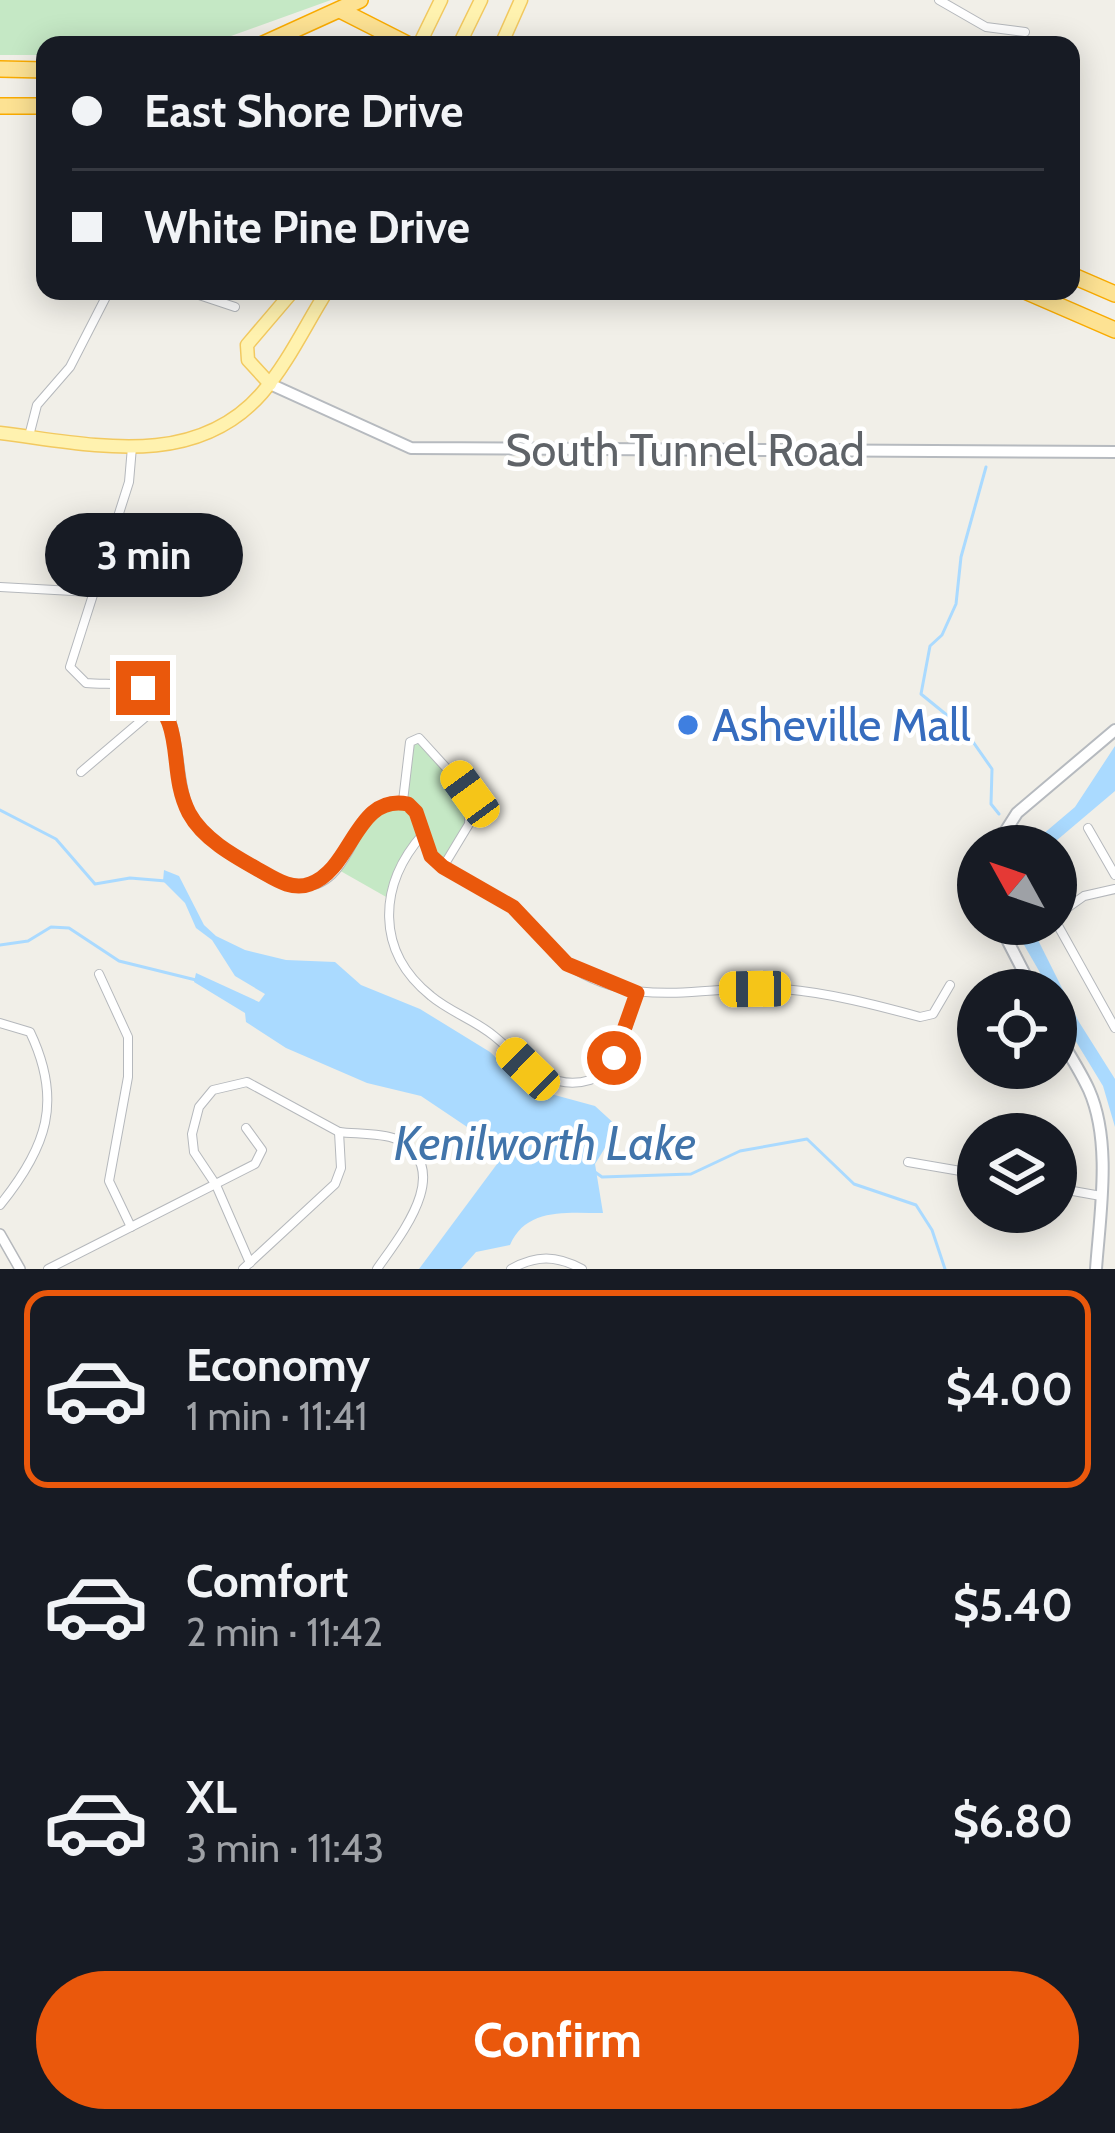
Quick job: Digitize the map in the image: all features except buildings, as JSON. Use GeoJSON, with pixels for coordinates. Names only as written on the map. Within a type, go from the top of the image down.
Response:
{"type":"FeatureCollection","features":[{"type":"Feature","properties":{"kind":"highway"},"geometry":{"type":"LineString","coordinates":[[282,36],[361,0]]}},
{"type":"Feature","properties":{"kind":"highway"},"geometry":{"type":"LineString","coordinates":[[342,11],[391,36]]}},
{"type":"Feature","properties":{"kind":"highway"},"geometry":{"type":"LineString","coordinates":[[0,69],[36,70]]}},
{"type":"Feature","properties":{"kind":"highway"},"geometry":{"type":"LineString","coordinates":[[0,106],[36,106]]}},
{"type":"Feature","properties":{"kind":"highway"},"geometry":{"type":"LineString","coordinates":[[1080,279],[1115,294]]}},
{"type":"Feature","properties":{"kind":"highway"},"geometry":{"type":"LineString","coordinates":[[1046,300],[1115,330]]}},
{"type":"Feature","properties":{"kind":"main road"},"geometry":{"type":"LineString","coordinates":[[423,36],[441,0]]}},
{"type":"Feature","properties":{"kind":"main road"},"geometry":{"type":"LineString","coordinates":[[463,36],[481,0]]}},
{"type":"Feature","properties":{"kind":"main road"},"geometry":{"type":"LineString","coordinates":[[505,36],[521,0]]}},
{"type":"Feature","properties":{"kind":"main road"},"geometry":{"type":"LineString","coordinates":[[270,384],[248,360],[247,345],[285,300]]}},
{"type":"Feature","properties":{"kind":"main road"},"geometry":{"type":"LineString","coordinates":[[0,433],[132,447],[189,442],[213,432],[270,384],[324,300]]}},
{"type":"Feature","properties":{"kind":"main road","name":"South Tunnel Road"},"geometry":{"type":"LineString","coordinates":[[270,384],[411,448],[1115,452]]}},
{"type":"Feature","properties":{"kind":"main road"},"geometry":{"type":"LineString","coordinates":[[1009,825],[1017,813],[1115,730]]}},
{"type":"Feature","properties":{"kind":"main road"},"geometry":{"type":"LineString","coordinates":[[1077,1071],[1092,1099],[1109,1163],[1100,1196],[1096,1269]]}},
{"type":"Feature","properties":{"kind":"street"},"geometry":{"type":"LineString","coordinates":[[939,0],[986,26],[1025,32]]}},
{"type":"Feature","properties":{"kind":"street"},"geometry":{"type":"LineString","coordinates":[[29,436],[37,405],[70,367],[104,300]]}},
{"type":"Feature","properties":{"kind":"street"},"geometry":{"type":"LineString","coordinates":[[214,300],[235,307]]}},
{"type":"Feature","properties":{"kind":"street"},"geometry":{"type":"LineString","coordinates":[[132,447],[129,482],[70,655],[73,674],[86,683],[143,688],[162,703],[191,818],[226,852],[282,883],[303,887],[328,877],[371,812],[384,803],[403,802],[416,812],[431,856],[443,867],[513,907],[567,964],[637,993],[784,989],[920,1017],[933,1014],[950,985]]}},
{"type":"Feature","properties":{"kind":"street"},"geometry":{"type":"LineString","coordinates":[[0,587],[91,592]]}},
{"type":"Feature","properties":{"kind":"street"},"geometry":{"type":"LineString","coordinates":[[81,772],[162,703]]}},
{"type":"Feature","properties":{"kind":"street"},"geometry":{"type":"LineString","coordinates":[[403,802],[410,742],[419,738],[470,794],[469,824],[443,867]]}},
{"type":"Feature","properties":{"kind":"street"},"geometry":{"type":"LineString","coordinates":[[1088,828],[1115,875]]}},
{"type":"Feature","properties":{"kind":"street"},"geometry":{"type":"LineString","coordinates":[[423,834],[404,859],[388,898],[386,926],[394,948],[430,995],[493,1034],[528,1069],[555,1079],[588,1081],[606,1070],[637,993]]}},
{"type":"Feature","properties":{"kind":"street"},"geometry":{"type":"LineString","coordinates":[[1077,902],[1115,889]]}},
{"type":"Feature","properties":{"kind":"street"},"geometry":{"type":"LineString","coordinates":[[1070,945],[1115,1028]]}},
{"type":"Feature","properties":{"kind":"street"},"geometry":{"type":"LineString","coordinates":[[100,974],[128,1037],[128,1077],[109,1181],[131,1227]]}},
{"type":"Feature","properties":{"kind":"street"},"geometry":{"type":"LineString","coordinates":[[0,1023],[30,1032],[47,1068],[50,1091],[39,1145],[0,1205]]}},
{"type":"Feature","properties":{"kind":"street"},"geometry":{"type":"LineString","coordinates":[[339,1132],[341,1168],[335,1184],[247,1266],[216,1184],[194,1152],[192,1134],[199,1107],[213,1090],[230,1082],[262,1086],[339,1132],[396,1139],[417,1157],[423,1184],[419,1210],[377,1269]]}},
{"type":"Feature","properties":{"kind":"street"},"geometry":{"type":"LineString","coordinates":[[48,1269],[260,1158],[262,1150],[246,1127]]}},
{"type":"Feature","properties":{"kind":"street"},"geometry":{"type":"LineString","coordinates":[[908,1162],[957,1170]]}},
{"type":"Feature","properties":{"kind":"street"},"geometry":{"type":"LineString","coordinates":[[1077,1192],[1100,1196]]}},
{"type":"Feature","properties":{"kind":"street"},"geometry":{"type":"LineString","coordinates":[[0,1234],[20,1269]]}},
{"type":"Feature","properties":{"kind":"street"},"geometry":{"type":"LineString","coordinates":[[511,1269],[535,1258],[554,1257],[582,1269]]}},
{"type":"Feature","properties":{"kind":"green space"},"geometry":{"type":"Polygon","coordinates":[[[0,0],[331,0],[231,36],[36,36],[36,55],[0,55],[0,0]]]}},
{"type":"Feature","properties":{"kind":"green space"},"geometry":{"type":"Polygon","coordinates":[[[419,738],[470,794],[469,824],[443,867],[422,835],[388,898],[337,869],[372,812],[403,801],[410,742],[419,738]]]}},
{"type":"Feature","properties":{"kind":"water"},"geometry":{"type":"Polygon","coordinates":[[[1115,746],[1115,791],[1075,825],[1054,825],[1075,807],[1115,746]]]}},
{"type":"Feature","properties":{"kind":"water","name":"Kenilworth Lake"},"geometry":{"type":"Polygon","coordinates":[[[164,870],[179,876],[204,925],[216,936],[245,950],[286,960],[335,962],[361,985],[420,1009],[490,1052],[529,1088],[595,1106],[618,1127],[595,1164],[603,1213],[537,1218],[510,1245],[476,1252],[461,1269],[419,1269],[497,1164],[494,1145],[421,1096],[367,1083],[286,1048],[246,1022],[245,1013],[194,982],[196,973],[259,1002],[265,994],[235,976],[212,940],[196,928],[185,903],[163,881],[164,870]]]}},
{"type":"Feature","properties":{"kind":"water"},"geometry":{"type":"Polygon","coordinates":[[[1024,945],[1040,945],[1052,969],[1038,969],[1024,945]]]}},
{"type":"Feature","properties":{"kind":"water"},"geometry":{"type":"Polygon","coordinates":[[[1077,1018],[1115,1079],[1115,1127],[1103,1086],[1077,1043],[1077,1018]]]}},
{"type":"Feature","properties":{"kind":"waterway"},"geometry":{"type":"LineString","coordinates":[[986,467],[961,557],[956,604],[942,635],[930,646],[921,694],[964,729],[992,769],[991,804],[999,814]]}},
{"type":"Feature","properties":{"kind":"waterway"},"geometry":{"type":"LineString","coordinates":[[0,810],[56,839],[95,884],[130,878],[166,881]]}},
{"type":"Feature","properties":{"kind":"waterway"},"geometry":{"type":"LineString","coordinates":[[0,945],[28,941],[51,927],[69,928],[119,961],[196,980]]}},
{"type":"Feature","properties":{"kind":"waterway"},"geometry":{"type":"LineString","coordinates":[[592,1170],[602,1177],[691,1174],[740,1151],[807,1139],[854,1184],[916,1205],[932,1230],[945,1269]]}},
{"type":"Feature","properties":{"kind":"place","name":"Asheville Mall"},"geometry":{"type":"Point","coordinates":[688,725]}},
{"type":"Feature","properties":{"kind":"route"},"geometry":{"type":"LineString","coordinates":[[143,688],[166,709],[191,818],[226,852],[282,883],[303,887],[337,869],[371,812],[384,803],[408,804],[416,812],[431,856],[443,867],[513,907],[567,964],[608,985],[637,993],[614,1058]]}}]}
